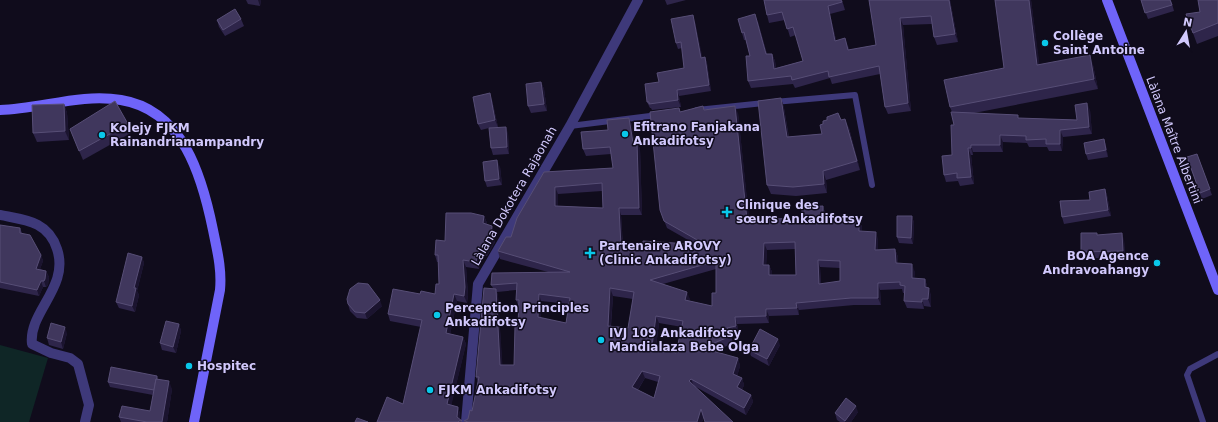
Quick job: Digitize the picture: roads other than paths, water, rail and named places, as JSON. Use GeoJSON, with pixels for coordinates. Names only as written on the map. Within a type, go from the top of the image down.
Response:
{"type":"FeatureCollection","features":[{"type":"Feature","properties":{"kind":"street","name":"Làlana Dokotera Rajaonah"},"geometry":{"type":"LineString","coordinates":[[466,422],[478,284],[570,126],[638,0]]}},
{"type":"Feature","properties":{"kind":"street","name":"Làlana Maître Albertini"},"geometry":{"type":"LineString","coordinates":[[1107,0],[1218,290]]}},
{"type":"Feature","properties":{"kind":"street"},"geometry":{"type":"LineString","coordinates":[[0,110],[102,98],[122,100],[149,108],[159,114],[175,132],[185,148],[206,196],[222,273],[194,422]]}},
{"type":"Feature","properties":{"kind":"street"},"geometry":{"type":"LineString","coordinates":[[0,215],[36,224],[46,229],[54,240],[60,266],[57,281],[34,328],[31,336],[32,344],[51,353],[70,358],[78,364],[88,405],[85,422]]}},
{"type":"Feature","properties":{"kind":"lane"},"geometry":{"type":"LineString","coordinates":[[689,110],[855,95],[872,185]]}},
{"type":"Feature","properties":{"kind":"lane"},"geometry":{"type":"LineString","coordinates":[[570,126],[666,114]]}},
{"type":"Feature","properties":{"kind":"lane"},"geometry":{"type":"LineString","coordinates":[[1203,422],[1187,375],[1190,369],[1218,354]]}},
{"type":"Feature","properties":{"kind":"place","name":"Collège Saint Antoine"},"geometry":{"type":"Point","coordinates":[1045,43]}},
{"type":"Feature","properties":{"kind":"place","name":"Efitrano Fanjakana Ankadifotsy"},"geometry":{"type":"Point","coordinates":[625,134]}},
{"type":"Feature","properties":{"kind":"place","name":"Kolejy FJKM Rainandriamampandry"},"geometry":{"type":"Point","coordinates":[102,135]}},
{"type":"Feature","properties":{"kind":"place","name":"Clinique des sœurs Ankadifotsy"},"geometry":{"type":"Point","coordinates":[727,212]}},
{"type":"Feature","properties":{"kind":"place","name":"Partenaire AROVY (Clinic Ankadifotsy)"},"geometry":{"type":"Point","coordinates":[590,253]}},
{"type":"Feature","properties":{"kind":"place","name":"BOA Agence Andravoahangy"},"geometry":{"type":"Point","coordinates":[1157,263]}},
{"type":"Feature","properties":{"kind":"place","name":"Perception Principles Ankadifotsy"},"geometry":{"type":"Point","coordinates":[437,315]}},
{"type":"Feature","properties":{"kind":"place","name":"IVJ 109 Ankadifotsy Mandialaza Bebe Olga"},"geometry":{"type":"Point","coordinates":[601,340]}},
{"type":"Feature","properties":{"kind":"place","name":"Hospitec"},"geometry":{"type":"Point","coordinates":[189,366]}},
{"type":"Feature","properties":{"kind":"place","name":"FJKM Ankadifotsy"},"geometry":{"type":"Point","coordinates":[430,390]}}]}
